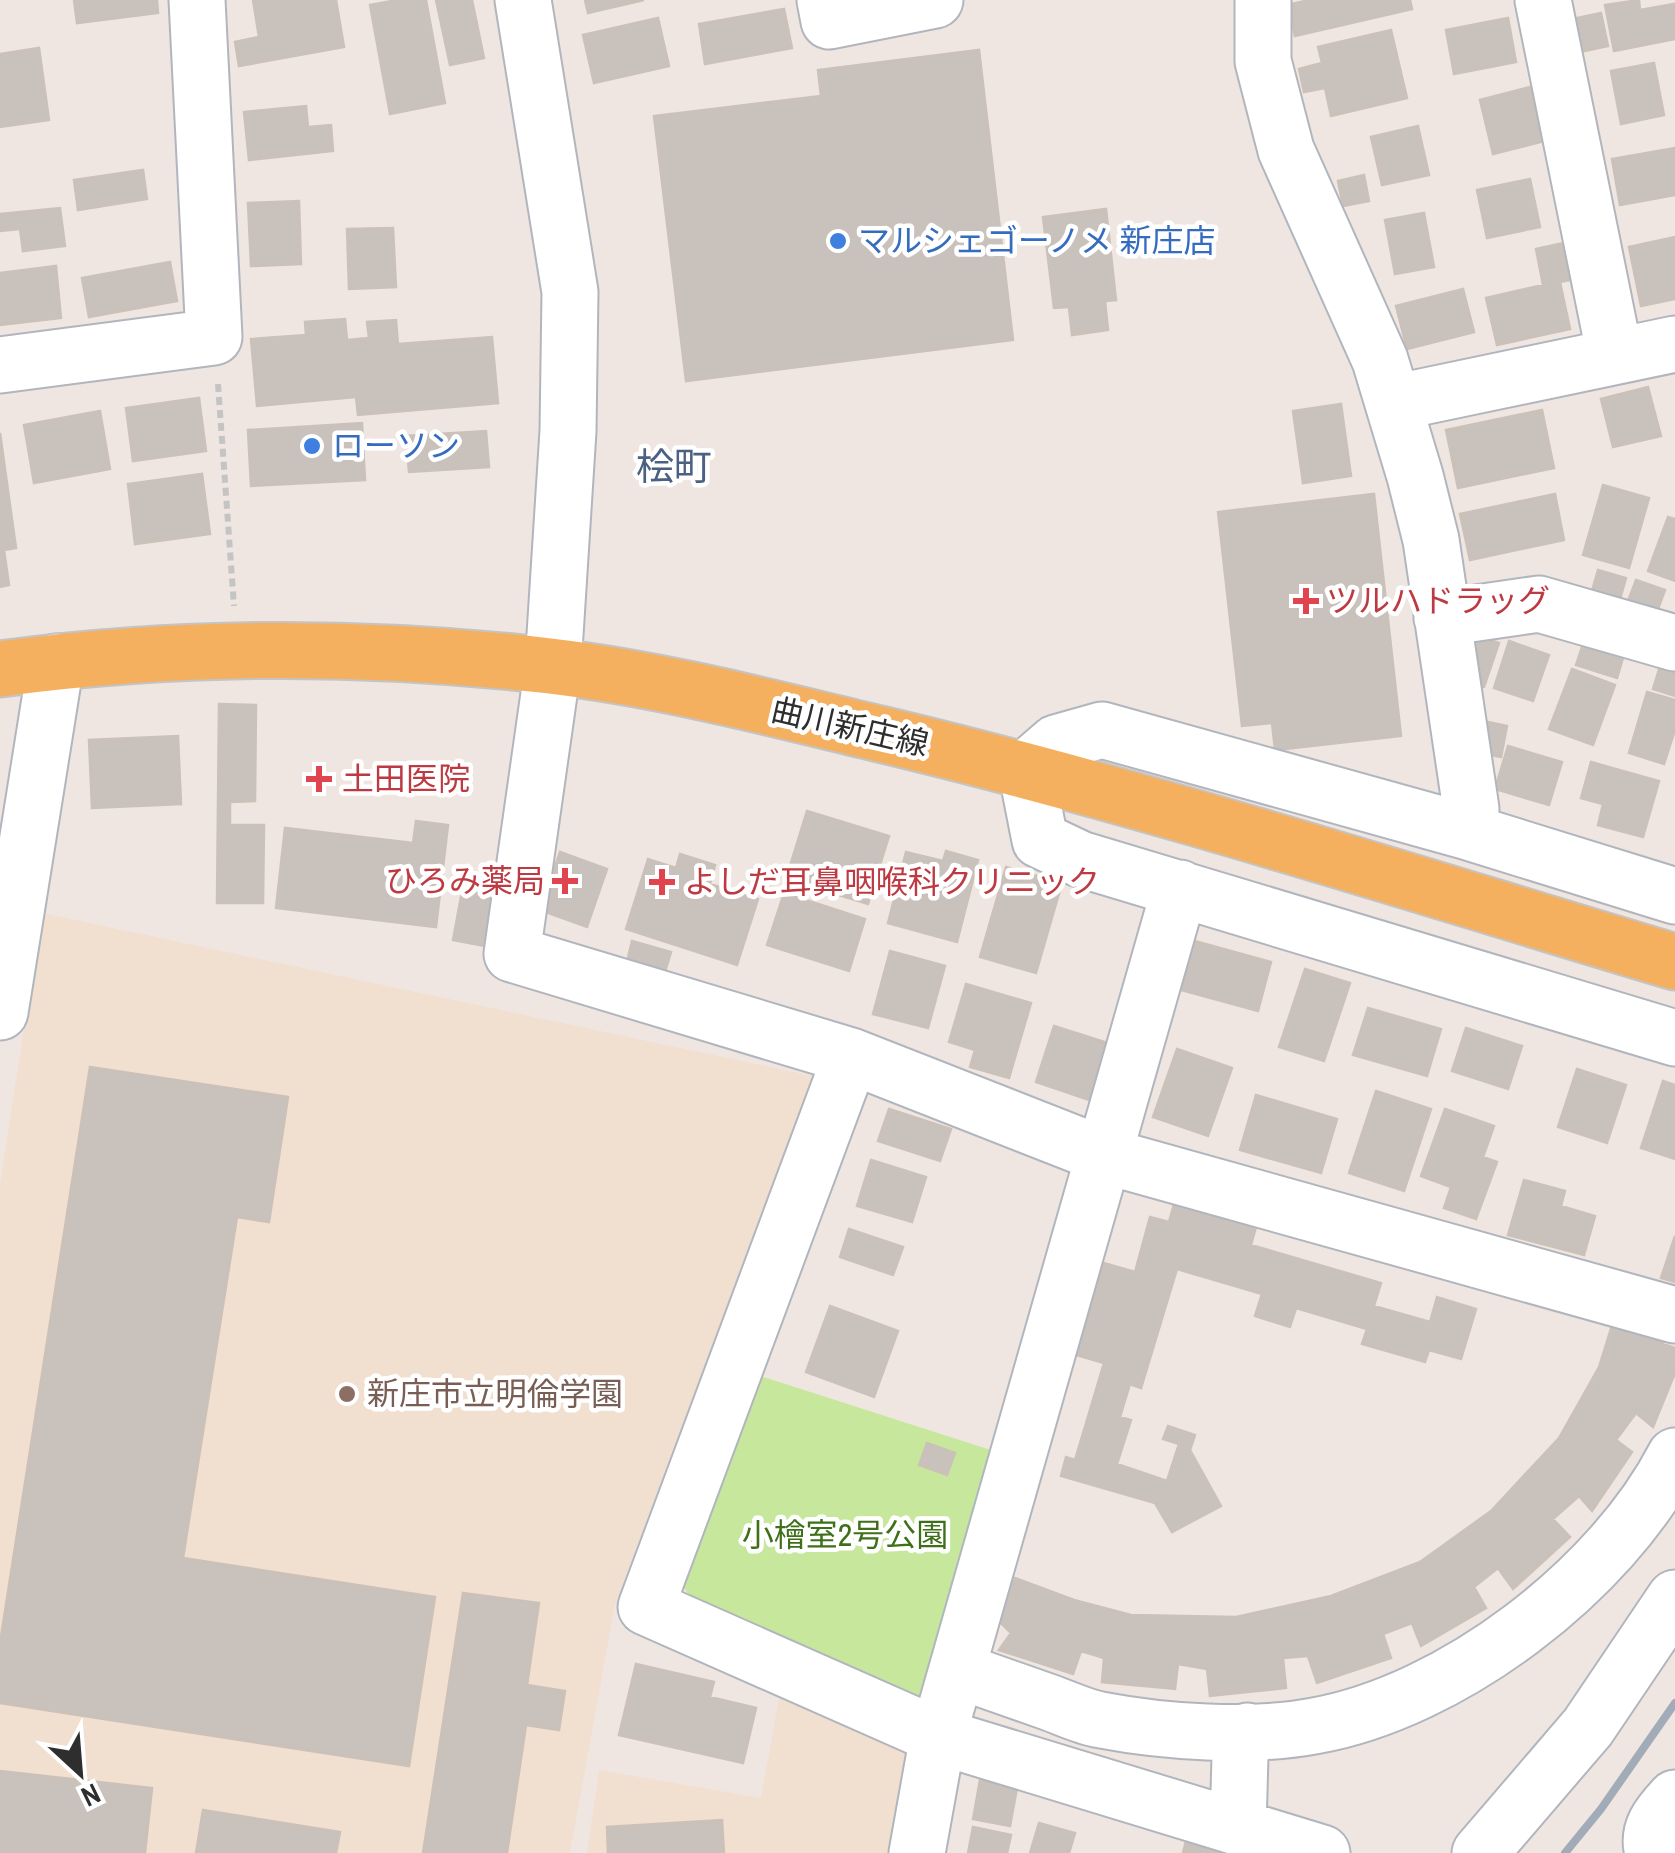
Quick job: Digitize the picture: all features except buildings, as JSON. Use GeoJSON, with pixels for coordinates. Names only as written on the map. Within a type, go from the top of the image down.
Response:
{"type":"FeatureCollection","features":[{"type":"Feature","properties":{"kind":"main road","name":"曲川新庄線"},"geometry":{"type":"LineString","coordinates":[[0,669],[238,652],[374,652],[553,666],[696,692],[1026,769],[1675,962]]}},
{"type":"Feature","properties":{"kind":"street"},"geometry":{"type":"LineString","coordinates":[[0,364],[214,337],[197,0]]}},
{"type":"Feature","properties":{"kind":"street"},"geometry":{"type":"LineString","coordinates":[[523,0],[570,292],[568,432],[553,666],[512,954],[850,1056],[1106,1156],[1675,1316]]}},
{"type":"Feature","properties":{"kind":"street"},"geometry":{"type":"LineString","coordinates":[[825,0],[828,21],[935,0]]}},
{"type":"Feature","properties":{"kind":"street"},"geometry":{"type":"LineString","coordinates":[[1263,0],[1263,61],[1286,150],[1380,360],[1431,540],[1472,809],[1465,831]]}},
{"type":"Feature","properties":{"kind":"street"},"geometry":{"type":"LineString","coordinates":[[1543,0],[1615,356]]}},
{"type":"Feature","properties":{"kind":"street"},"geometry":{"type":"LineString","coordinates":[[1393,403],[1675,344]]}},
{"type":"Feature","properties":{"kind":"street"},"geometry":{"type":"LineString","coordinates":[[1442,618],[1538,604],[1675,643]]}},
{"type":"Feature","properties":{"kind":"street"},"geometry":{"type":"LineString","coordinates":[[0,1012],[56,662]]}},
{"type":"Feature","properties":{"kind":"street"},"geometry":{"type":"LineString","coordinates":[[1675,896],[1465,831],[1102,730],[1056,742],[1026,769],[1040,840],[1080,858],[1675,1038]]}},
{"type":"Feature","properties":{"kind":"street"},"geometry":{"type":"LineString","coordinates":[[917,1853],[938,1736],[1180,888]]}},
{"type":"Feature","properties":{"kind":"street"},"geometry":{"type":"LineString","coordinates":[[850,1056],[646,1607],[938,1736],[1322,1853]]}},
{"type":"Feature","properties":{"kind":"street"},"geometry":{"type":"LineString","coordinates":[[958,1670],[1099,1720],[1209,1733],[1312,1727],[1371,1711],[1430,1685],[1500,1646],[1560,1600],[1619,1539],[1675,1456]]}},
{"type":"Feature","properties":{"kind":"street"},"geometry":{"type":"LineString","coordinates":[[1480,1853],[1588,1727],[1675,1598]]}},
{"type":"Feature","properties":{"kind":"street"},"geometry":{"type":"LineString","coordinates":[[1238,1828],[1240,1756],[1247,1730]]}},
{"type":"Feature","properties":{"kind":"street"},"geometry":{"type":"LineString","coordinates":[[1653,1853],[1649,1839],[1659,1816],[1675,1798]]}},
{"type":"Feature","properties":{"kind":"path"},"geometry":{"type":"LineString","coordinates":[[214,337],[238,652]]}},
{"type":"Feature","properties":{"kind":"shaded area","name":"新庄市立明倫学園"},"geometry":{"type":"Polygon","coordinates":[[[42,913],[813,1076],[615,1604],[570,1853],[0,1853],[0,1184],[42,913]]]}},
{"type":"Feature","properties":{"kind":"shaded area"},"geometry":{"type":"Polygon","coordinates":[[[780,1693],[896,1732],[909,1760],[892,1853],[587,1853],[599,1770],[761,1798],[780,1693]]]}},
{"type":"Feature","properties":{"kind":"green space","name":"小檜室2号公園"},"geometry":{"type":"Polygon","coordinates":[[[748,1372],[1000,1453],[936,1687],[908,1702],[697,1605],[677,1579],[748,1372]]]}},
{"type":"Feature","properties":{"kind":"railway"},"geometry":{"type":"LineString","coordinates":[[1565,1853],[1601,1809],[1675,1703]]}},
{"type":"Feature","properties":{"kind":"place","name":"マルシェゴーノメ 新庄店"},"geometry":{"type":"Point","coordinates":[838,241]}},
{"type":"Feature","properties":{"kind":"place","name":"ローソン"},"geometry":{"type":"Point","coordinates":[312,446]}},
{"type":"Feature","properties":{"kind":"place","name":"ツルハドラッグ"},"geometry":{"type":"Point","coordinates":[1306,601]}},
{"type":"Feature","properties":{"kind":"place","name":"土田医院"},"geometry":{"type":"Point","coordinates":[319,779]}},
{"type":"Feature","properties":{"kind":"place","name":"ひろみ薬局"},"geometry":{"type":"Point","coordinates":[565,881]}},
{"type":"Feature","properties":{"kind":"place","name":"よしだ耳鼻咽喉科クリニック"},"geometry":{"type":"Point","coordinates":[662,882]}},
{"type":"Feature","properties":{"kind":"place","name":"新庄市立明倫学園"},"geometry":{"type":"Point","coordinates":[347,1394]}},
{"type":"Feature","properties":{"kind":"district","name":"桧町"},"geometry":{"type":"Point","coordinates":[674,467]}}]}
